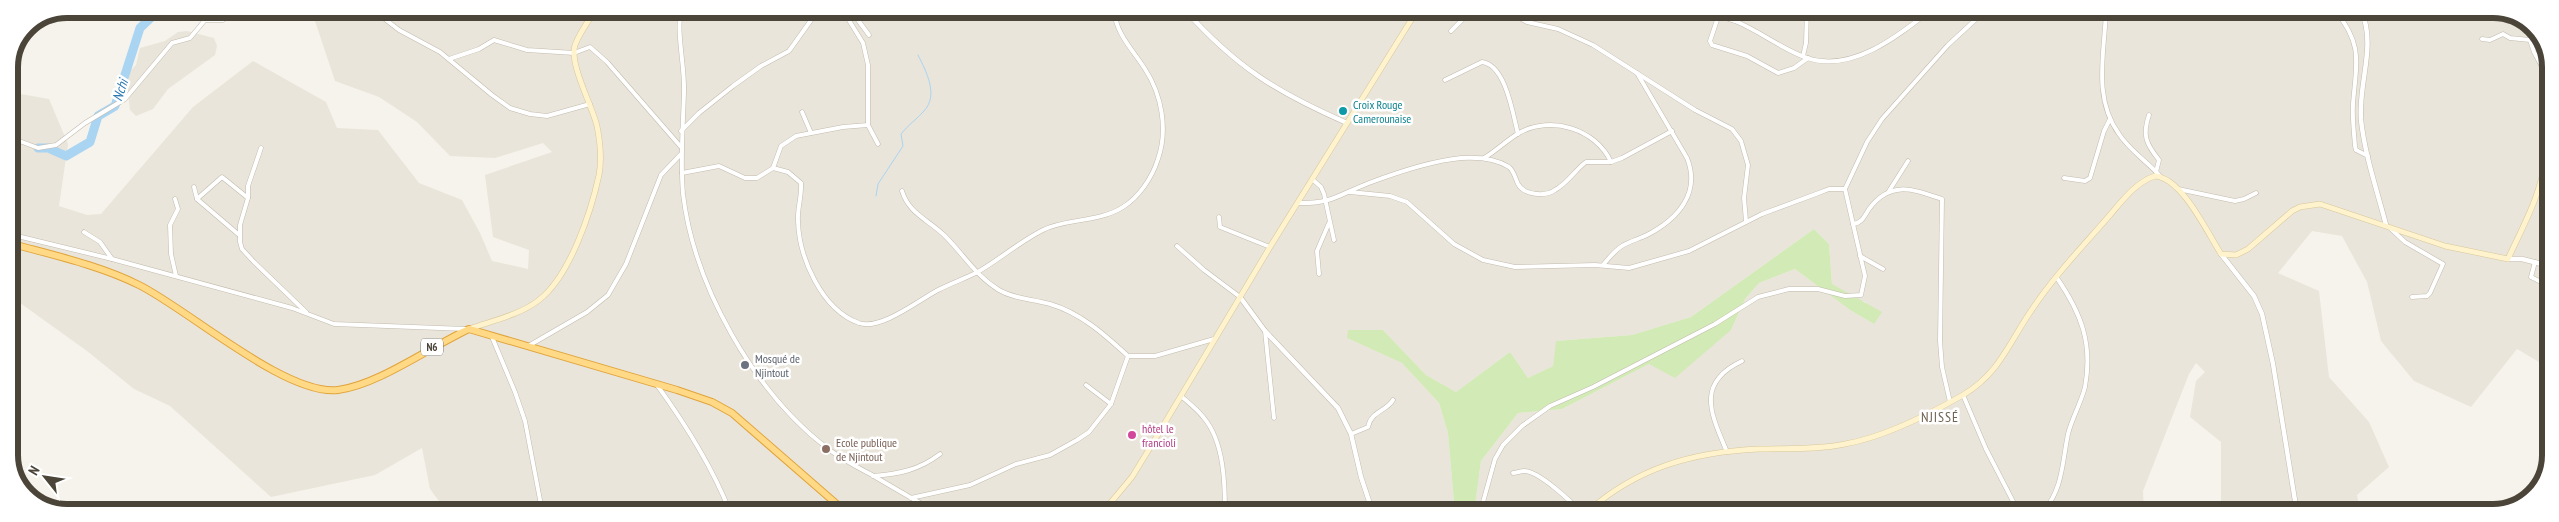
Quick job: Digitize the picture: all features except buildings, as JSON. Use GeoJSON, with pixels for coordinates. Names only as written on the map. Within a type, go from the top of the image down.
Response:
{"type":"FeatureCollection","features":[{"type":"Feature","properties":{"kind":"highway","name":"N6"},"geometry":{"type":"LineString","coordinates":[[18,246],[132,282],[276,372],[294,381],[318,389],[336,390],[366,383],[468,329]]}},
{"type":"Feature","properties":{"kind":"highway"},"geometry":{"type":"LineString","coordinates":[[468,329],[712,402],[732,413],[838,504]]}},
{"type":"Feature","properties":{"kind":"main road"},"geometry":{"type":"LineString","coordinates":[[468,329],[532,306],[555,285],[568,265],[599,174],[600,146],[590,104],[574,53],[578,38],[590,18]]}},
{"type":"Feature","properties":{"kind":"main road"},"geometry":{"type":"LineString","coordinates":[[1110,504],[1132,477],[1270,246],[1412,18]]}},
{"type":"Feature","properties":{"kind":"main road"},"geometry":{"type":"LineString","coordinates":[[1599,504],[1636,479],[1663,465],[1697,456],[1726,452],[1830,447],[1858,442],[1884,432],[1962,395],[1992,373],[2034,306],[2135,188],[2149,177],[2158,174],[2178,189],[2221,254],[2243,252],[2292,211],[2310,205],[2335,208],[2445,246],[2508,260],[2528,214],[2541,176]]}},
{"type":"Feature","properties":{"kind":"street"},"geometry":{"type":"LineString","coordinates":[[18,140],[38,148],[56,145],[85,123],[125,99],[172,43],[190,38],[205,20],[223,20],[225,18]]}},
{"type":"Feature","properties":{"kind":"street"},"geometry":{"type":"LineString","coordinates":[[386,18],[399,30],[449,59],[492,96],[521,112],[547,116],[590,104]]}},
{"type":"Feature","properties":{"kind":"street"},"geometry":{"type":"LineString","coordinates":[[681,18],[684,75],[681,131],[682,173],[687,212],[706,282],[748,361],[766,386],[816,439],[846,462],[922,504]]}},
{"type":"Feature","properties":{"kind":"street"},"geometry":{"type":"LineString","coordinates":[[681,131],[733,86],[761,66],[789,51],[813,18]]}},
{"type":"Feature","properties":{"kind":"street"},"geometry":{"type":"LineString","coordinates":[[848,18],[860,36],[865,52],[868,81],[868,125],[878,144]]}},
{"type":"Feature","properties":{"kind":"street"},"geometry":{"type":"LineString","coordinates":[[856,18],[869,35]]}},
{"type":"Feature","properties":{"kind":"street"},"geometry":{"type":"LineString","coordinates":[[773,168],[788,172],[801,184],[799,231],[813,279],[828,300],[855,321],[868,325],[887,320],[938,290],[976,273],[1044,229],[1096,218],[1121,209],[1130,202],[1150,177],[1158,158],[1162,136],[1162,109],[1153,83],[1119,29],[1116,18]]}},
{"type":"Feature","properties":{"kind":"street"},"geometry":{"type":"LineString","coordinates":[[1193,18],[1232,58],[1265,82],[1297,100],[1347,123]]}},
{"type":"Feature","properties":{"kind":"street"},"geometry":{"type":"LineString","coordinates":[[1450,31],[1464,18]]}},
{"type":"Feature","properties":{"kind":"street"},"geometry":{"type":"LineString","coordinates":[[1519,18],[1526,22],[1565,32],[1592,45],[1636,70],[1736,134],[1743,144],[1748,164],[1744,198],[1746,222]]}},
{"type":"Feature","properties":{"kind":"street"},"geometry":{"type":"LineString","coordinates":[[1718,18],[1710,41],[1712,45],[1747,56],[1778,73],[1794,68],[1808,58]]}},
{"type":"Feature","properties":{"kind":"street"},"geometry":{"type":"LineString","coordinates":[[1722,18],[1734,21],[1802,56],[1835,60],[1873,50],[1919,18]]}},
{"type":"Feature","properties":{"kind":"street"},"geometry":{"type":"LineString","coordinates":[[1802,56],[1806,43],[1807,18]]}},
{"type":"Feature","properties":{"kind":"street"},"geometry":{"type":"LineString","coordinates":[[1482,504],[1495,458],[1503,445],[1522,426],[1550,406],[1592,387],[1715,324],[1758,297],[1799,289],[1818,289],[1845,296],[1861,295],[1865,276],[1845,189],[1867,142],[1878,124],[1948,45],[1977,18]]}},
{"type":"Feature","properties":{"kind":"street"},"geometry":{"type":"LineString","coordinates":[[2105,18],[2100,77],[2110,119],[2118,134],[2158,174]]}},
{"type":"Feature","properties":{"kind":"street"},"geometry":{"type":"LineString","coordinates":[[2340,18],[2354,41],[2358,66],[2353,111],[2355,146],[2360,153],[2368,156]]}},
{"type":"Feature","properties":{"kind":"street"},"geometry":{"type":"LineString","coordinates":[[2363,18],[2369,37],[2361,100],[2368,156],[2386,225],[2405,242],[2443,264],[2430,293],[2427,296],[2412,298]]}},
{"type":"Feature","properties":{"kind":"street"},"geometry":{"type":"LineString","coordinates":[[2482,39],[2490,40],[2503,34],[2510,38],[2533,39]]}},
{"type":"Feature","properties":{"kind":"street"},"geometry":{"type":"LineString","coordinates":[[449,59],[479,48],[494,40],[520,49],[574,53],[586,47],[594,49],[681,147]]}},
{"type":"Feature","properties":{"kind":"street"},"geometry":{"type":"LineString","coordinates":[[2530,40],[2541,59]]}},
{"type":"Feature","properties":{"kind":"street"},"geometry":{"type":"LineString","coordinates":[[1445,80],[1482,62],[1486,62],[1500,74],[1512,101],[1518,134]]}},
{"type":"Feature","properties":{"kind":"street"},"geometry":{"type":"LineString","coordinates":[[1603,265],[1624,245],[1645,236],[1665,224],[1686,202],[1690,192],[1692,173],[1687,158],[1636,70]]}},
{"type":"Feature","properties":{"kind":"street"},"geometry":{"type":"LineString","coordinates":[[802,112],[811,133]]}},
{"type":"Feature","properties":{"kind":"street"},"geometry":{"type":"LineString","coordinates":[[2149,115],[2144,134],[2150,149],[2159,160],[2158,174]]}},
{"type":"Feature","properties":{"kind":"street"},"geometry":{"type":"LineString","coordinates":[[2064,178],[2085,181],[2090,178],[2104,131],[2110,119]]}},
{"type":"Feature","properties":{"kind":"street"},"geometry":{"type":"LineString","coordinates":[[682,173],[719,166],[751,179],[757,178],[773,168],[781,146],[796,136],[868,125]]}},
{"type":"Feature","properties":{"kind":"street"},"geometry":{"type":"LineString","coordinates":[[1484,158],[1518,134],[1544,127],[1571,127],[1606,150],[1611,162]]}},
{"type":"Feature","properties":{"kind":"street"},"geometry":{"type":"LineString","coordinates":[[1298,203],[1326,202],[1368,183],[1421,166],[1459,158],[1484,158],[1508,167],[1520,187],[1530,193],[1539,194],[1555,190],[1586,162],[1611,162],[1672,131]]}},
{"type":"Feature","properties":{"kind":"street"},"geometry":{"type":"LineString","coordinates":[[261,148],[248,186],[248,198],[238,234],[242,249],[308,313]]}},
{"type":"Feature","properties":{"kind":"street"},"geometry":{"type":"LineString","coordinates":[[530,346],[587,312],[608,295],[626,264],[661,175],[669,164],[682,154]]}},
{"type":"Feature","properties":{"kind":"street"},"geometry":{"type":"LineString","coordinates":[[1853,224],[1861,221],[1879,197],[1889,191],[1908,161]]}},
{"type":"Feature","properties":{"kind":"street"},"geometry":{"type":"LineString","coordinates":[[197,199],[222,177],[248,198]]}},
{"type":"Feature","properties":{"kind":"street"},"geometry":{"type":"LineString","coordinates":[[1312,179],[1321,187],[1334,240]]}},
{"type":"Feature","properties":{"kind":"street"},"geometry":{"type":"LineString","coordinates":[[194,186],[197,199],[238,234]]}},
{"type":"Feature","properties":{"kind":"street"},"geometry":{"type":"LineString","coordinates":[[1350,192],[1390,196],[1407,202],[1454,244],[1483,260],[1529,268],[1603,265],[1629,268],[1688,250],[1746,222],[1829,189],[1845,189]]}},
{"type":"Feature","properties":{"kind":"street"},"geometry":{"type":"LineString","coordinates":[[2178,189],[2235,201],[2256,193]]}},
{"type":"Feature","properties":{"kind":"street"},"geometry":{"type":"LineString","coordinates":[[1889,191],[1909,190],[1942,199],[1940,340],[1942,367],[1950,402]]}},
{"type":"Feature","properties":{"kind":"street"},"geometry":{"type":"LineString","coordinates":[[902,191],[911,210],[945,236],[976,273],[1009,295],[1053,305],[1086,322],[1107,336],[1128,356],[1155,356],[1214,339]]}},
{"type":"Feature","properties":{"kind":"street"},"geometry":{"type":"LineString","coordinates":[[175,199],[178,209],[171,220],[170,236],[176,276]]}},
{"type":"Feature","properties":{"kind":"street"},"geometry":{"type":"LineString","coordinates":[[1220,217],[1220,227],[1270,246]]}},
{"type":"Feature","properties":{"kind":"street"},"geometry":{"type":"LineString","coordinates":[[1319,274],[1317,251],[1329,222]]}},
{"type":"Feature","properties":{"kind":"street"},"geometry":{"type":"LineString","coordinates":[[84,232],[100,242],[112,258]]}},
{"type":"Feature","properties":{"kind":"street"},"geometry":{"type":"LineString","coordinates":[[18,235],[112,258],[308,313],[320,319],[342,325],[382,324],[468,329]]}},
{"type":"Feature","properties":{"kind":"street"},"geometry":{"type":"LineString","coordinates":[[1177,246],[1210,276],[1240,297],[1265,331],[1338,408],[1352,434],[1361,477],[1370,504]]}},
{"type":"Feature","properties":{"kind":"street"},"geometry":{"type":"LineString","coordinates":[[2221,254],[2254,296],[2262,314],[2272,357],[2296,504]]}},
{"type":"Feature","properties":{"kind":"street"},"geometry":{"type":"LineString","coordinates":[[1860,256],[1883,268]]}},
{"type":"Feature","properties":{"kind":"street"},"geometry":{"type":"LineString","coordinates":[[2508,260],[2522,258],[2542,264]]}},
{"type":"Feature","properties":{"kind":"street"},"geometry":{"type":"LineString","coordinates":[[2535,262],[2531,277],[2542,283]]}},
{"type":"Feature","properties":{"kind":"street"},"geometry":{"type":"LineString","coordinates":[[2047,504],[2059,484],[2068,434],[2085,381],[2086,355],[2083,325],[2057,278]]}},
{"type":"Feature","properties":{"kind":"street"},"geometry":{"type":"LineString","coordinates":[[1265,331],[1274,418]]}},
{"type":"Feature","properties":{"kind":"street"},"geometry":{"type":"LineString","coordinates":[[492,335],[516,392],[525,421],[542,504]]}},
{"type":"Feature","properties":{"kind":"street"},"geometry":{"type":"LineString","coordinates":[[911,498],[960,488],[1016,464],[1050,455],[1089,432],[1111,404],[1128,356]]}},
{"type":"Feature","properties":{"kind":"street"},"geometry":{"type":"LineString","coordinates":[[1726,452],[1710,406],[1710,394],[1725,370],[1742,361]]}},
{"type":"Feature","properties":{"kind":"street"},"geometry":{"type":"LineString","coordinates":[[656,384],[680,417],[711,468],[727,504]]}},
{"type":"Feature","properties":{"kind":"street"},"geometry":{"type":"LineString","coordinates":[[1086,385],[1111,404]]}},
{"type":"Feature","properties":{"kind":"street"},"geometry":{"type":"LineString","coordinates":[[1962,395],[1986,449],[2014,504]]}},
{"type":"Feature","properties":{"kind":"street"},"geometry":{"type":"LineString","coordinates":[[1181,396],[1204,418],[1216,440],[1223,478],[1224,504]]}},
{"type":"Feature","properties":{"kind":"street"},"geometry":{"type":"LineString","coordinates":[[1352,434],[1368,427],[1369,422],[1378,411],[1390,406],[1393,400]]}},
{"type":"Feature","properties":{"kind":"street"},"geometry":{"type":"LineString","coordinates":[[873,476],[905,473],[924,465],[940,454]]}},
{"type":"Feature","properties":{"kind":"street"},"geometry":{"type":"LineString","coordinates":[[1512,473],[1524,471],[1532,473],[1572,504]]}},
{"type":"Feature","properties":{"kind":"shaded area"},"geometry":{"type":"Polygon","coordinates":[[[314,18],[2502,18],[2517,24],[2525,30],[2533,39],[2540,54],[2542,364],[2517,349],[2471,407],[2414,381],[2381,341],[2367,282],[2342,236],[2312,231],[2278,273],[2319,291],[2329,377],[2369,422],[2389,467],[2357,495],[2359,504],[2221,504],[2221,442],[2190,417],[2196,381],[2205,372],[2196,363],[2189,374],[2143,491],[2144,504],[1475,504],[1481,461],[1518,413],[1562,409],[1649,364],[1731,330],[1745,299],[1759,283],[1795,269],[1850,310],[1874,324],[1866,302],[1857,300],[1832,284],[1829,244],[1814,229],[1691,317],[1632,335],[1557,341],[1553,366],[1528,378],[1510,352],[1456,392],[1426,375],[1383,330],[1347,338],[1402,363],[1439,403],[1448,433],[1454,502],[1453,504],[441,504],[430,489],[422,448],[375,475],[271,497],[170,406],[134,389],[87,351],[18,301],[18,94],[49,99],[68,144],[59,206],[87,215],[101,214],[193,107],[253,61],[326,102],[337,128],[378,130],[419,183],[462,200],[480,233],[492,261],[528,269],[529,250],[493,237],[485,175],[552,152],[543,143],[495,158],[450,156],[417,122],[379,97],[335,81],[314,18]]]}},
{"type":"Feature","properties":{"kind":"shaded area"},"geometry":{"type":"Polygon","coordinates":[[[187,31],[214,38],[217,46],[215,55],[168,89],[153,109],[136,116],[130,110],[127,85],[130,71],[136,65],[140,48],[165,41],[178,32],[187,31]]]}},
{"type":"Feature","properties":{"kind":"green space"},"geometry":{"type":"Polygon","coordinates":[[[1814,229],[1829,244],[1832,284],[1882,312],[1874,324],[1850,310],[1795,269],[1759,283],[1745,299],[1731,330],[1675,378],[1649,364],[1562,409],[1518,413],[1481,461],[1475,504],[1453,504],[1454,502],[1448,433],[1439,403],[1402,363],[1347,338],[1348,330],[1383,330],[1426,375],[1456,392],[1510,352],[1528,378],[1553,366],[1556,341],[1632,335],[1691,317],[1814,229]]]}},
{"type":"Feature","properties":{"kind":"waterway","name":"Nchi"},"geometry":{"type":"LineString","coordinates":[[38,148],[48,148],[66,156],[90,142],[98,116],[115,106],[140,28],[151,18]]}},
{"type":"Feature","properties":{"kind":"waterway"},"geometry":{"type":"LineString","coordinates":[[876,196],[878,184],[903,146],[901,134],[924,111],[931,98],[930,83],[918,55]]}},
{"type":"Feature","properties":{"kind":"place","name":"Croix Rouge Camerounaise"},"geometry":{"type":"Point","coordinates":[1343,111]}},
{"type":"Feature","properties":{"kind":"place","name":"Mosqué de Njintout"},"geometry":{"type":"Point","coordinates":[745,365]}},
{"type":"Feature","properties":{"kind":"place","name":"hôtel le francioli"},"geometry":{"type":"Point","coordinates":[1132,435]}},
{"type":"Feature","properties":{"kind":"place","name":"Ecole publique de Njintout"},"geometry":{"type":"Point","coordinates":[826,449]}},
{"type":"Feature","properties":{"kind":"district","name":"NJISSÉ"},"geometry":{"type":"Point","coordinates":[1940,417]}}]}
